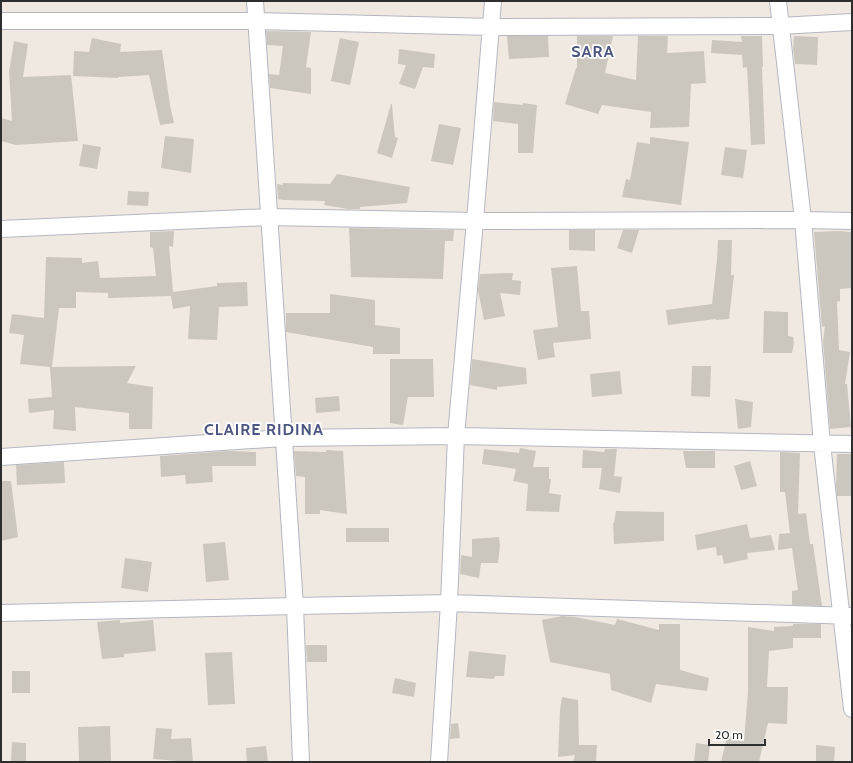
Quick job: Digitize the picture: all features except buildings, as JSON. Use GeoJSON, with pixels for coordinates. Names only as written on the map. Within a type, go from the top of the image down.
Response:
{"type":"FeatureCollection","features":[{"type":"Feature","properties":{"kind":"street"},"geometry":{"type":"LineString","coordinates":[[255,1],[295,606],[301,762]]}},
{"type":"Feature","properties":{"kind":"street"},"geometry":{"type":"LineString","coordinates":[[439,762],[456,436],[492,27],[493,1]]}},
{"type":"Feature","properties":{"kind":"street"},"geometry":{"type":"LineString","coordinates":[[778,1],[804,220],[822,444],[847,616],[852,709]]}},
{"type":"Feature","properties":{"kind":"street"},"geometry":{"type":"LineString","coordinates":[[1,21],[257,21],[492,27],[780,26],[852,22]]}},
{"type":"Feature","properties":{"kind":"street"},"geometry":{"type":"LineString","coordinates":[[1,229],[269,217],[475,221],[804,220],[852,222]]}},
{"type":"Feature","properties":{"kind":"street"},"geometry":{"type":"LineString","coordinates":[[1,457],[283,438],[456,436],[852,444]]}},
{"type":"Feature","properties":{"kind":"street"},"geometry":{"type":"LineString","coordinates":[[1,613],[448,603],[847,616]]}},
{"type":"Feature","properties":{"kind":"district","name":"SARA"},"geometry":{"type":"Point","coordinates":[593,51]}},
{"type":"Feature","properties":{"kind":"district","name":"CLAIRE RIDINA"},"geometry":{"type":"Point","coordinates":[264,429]}}]}
